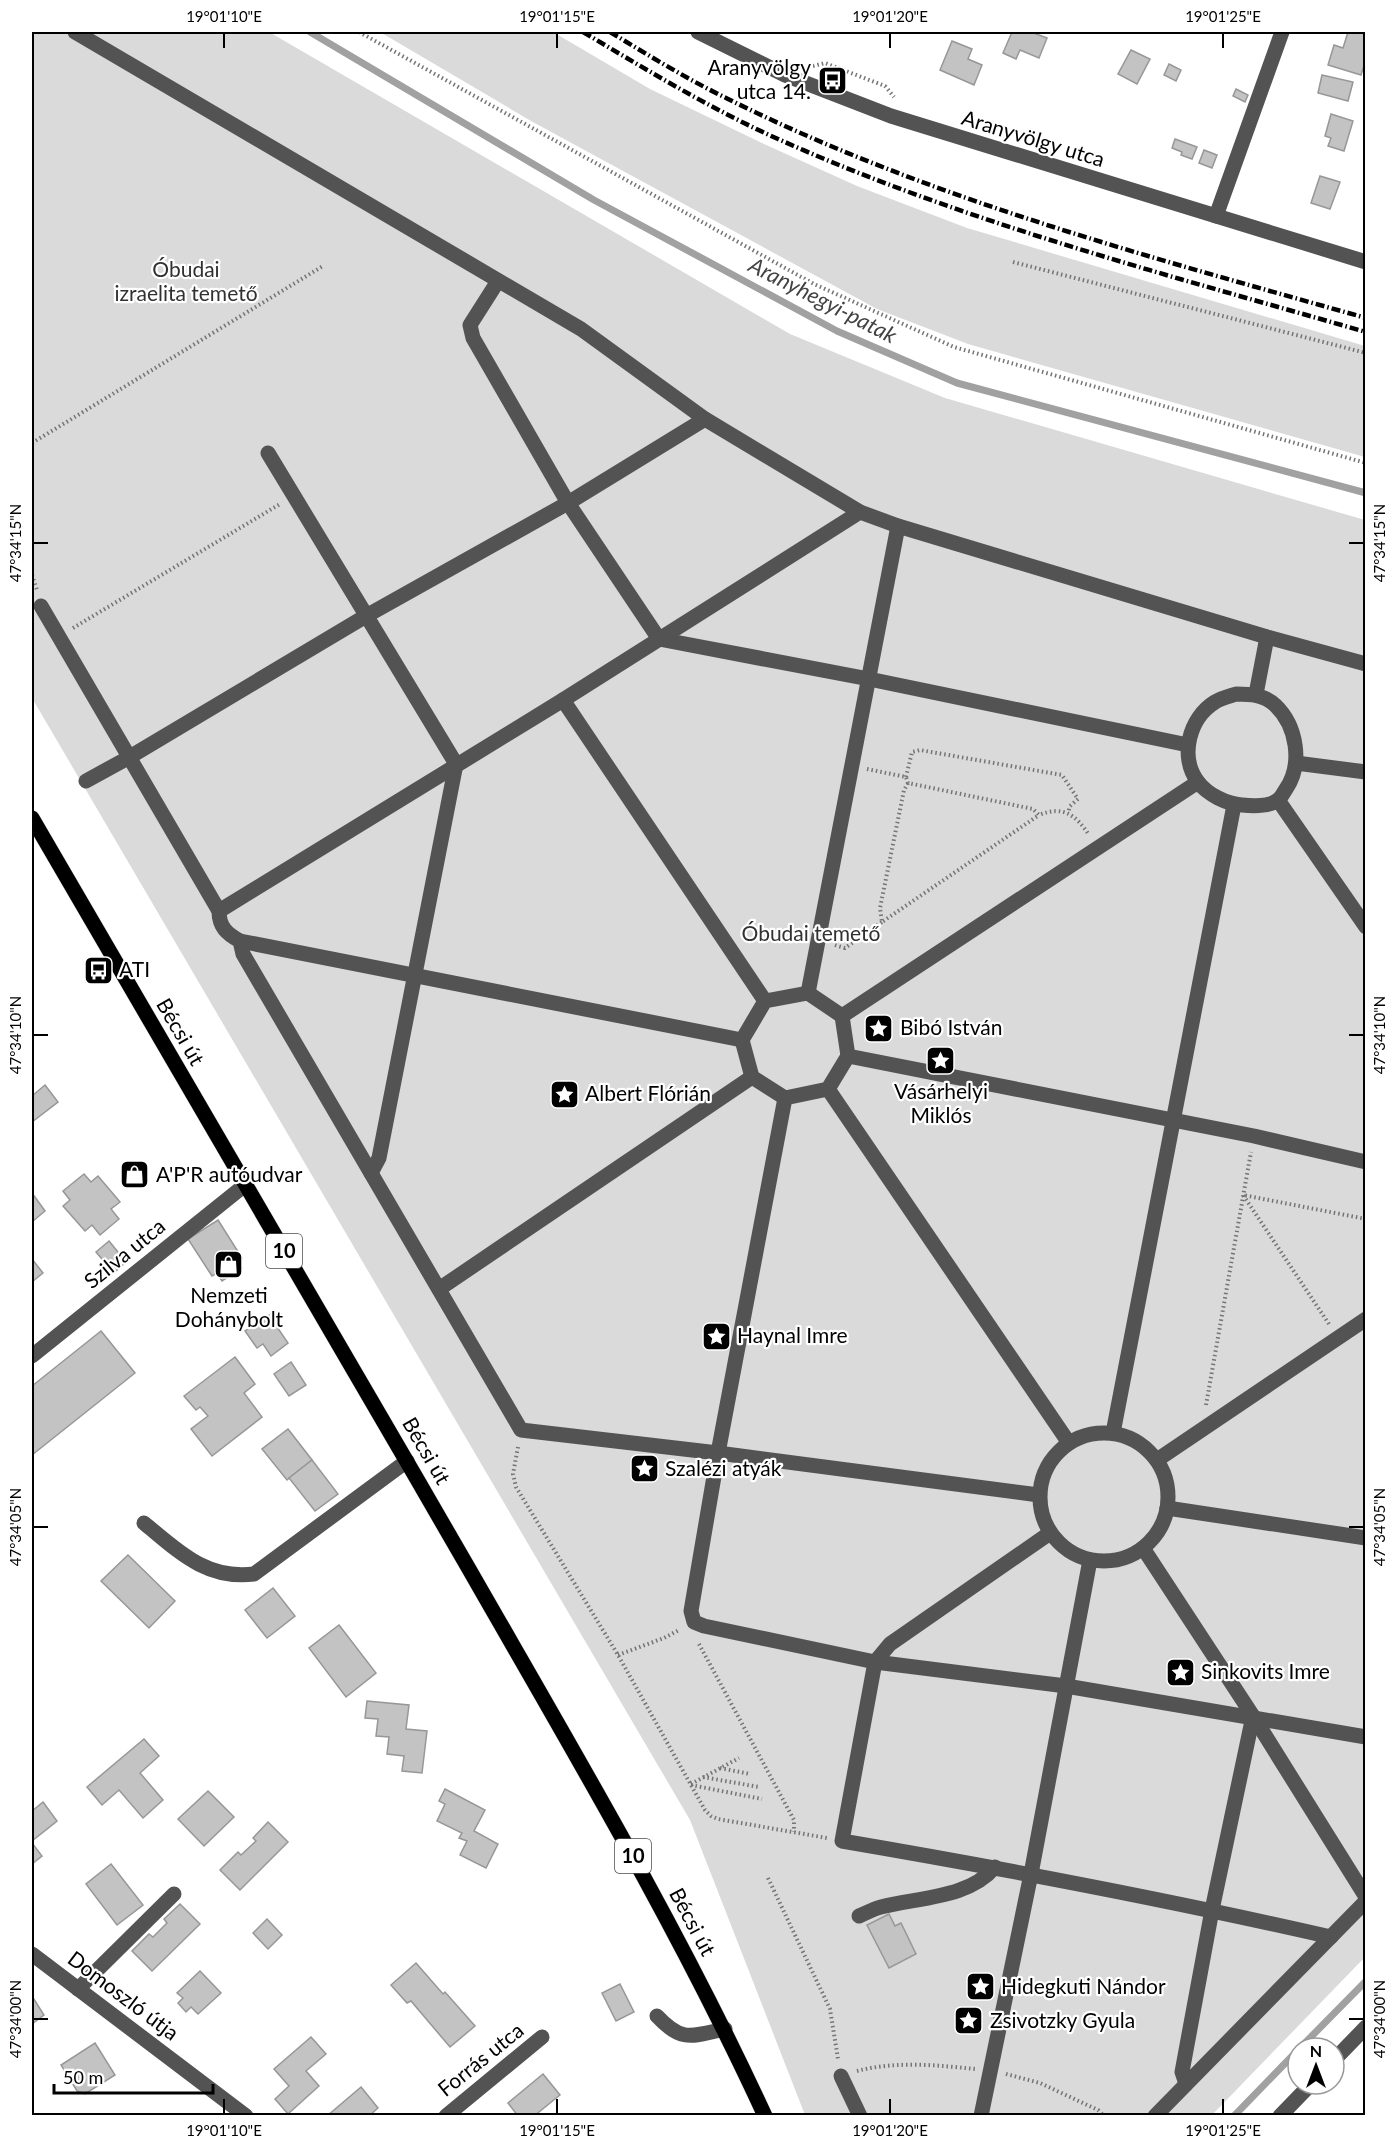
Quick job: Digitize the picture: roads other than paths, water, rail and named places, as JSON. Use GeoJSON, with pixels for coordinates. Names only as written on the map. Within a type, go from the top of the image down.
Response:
{"type":"FeatureCollection","features":[{"type":"Feature","properties":{"kind":"main road","name":"Bécsi út"},"geometry":{"type":"LineString","coordinates":[[32,818],[617,1826],[725,2029],[765,2115]]}},
{"type":"Feature","properties":{"kind":"street"},"geometry":{"type":"LineString","coordinates":[[75,32],[581,330],[705,419],[860,512],[898,526],[1267,638],[1365,664]]}},
{"type":"Feature","properties":{"kind":"street","name":"Aranyvölgy utca"},"geometry":{"type":"LineString","coordinates":[[698,32],[785,75],[891,116],[1365,262]]}},
{"type":"Feature","properties":{"kind":"street"},"geometry":{"type":"LineString","coordinates":[[1216,216],[1282,32]]}},
{"type":"Feature","properties":{"kind":"street"},"geometry":{"type":"LineString","coordinates":[[498,281],[470,325],[473,338],[568,503],[659,639],[869,679],[1188,745]]}},
{"type":"Feature","properties":{"kind":"street"},"geometry":{"type":"LineString","coordinates":[[86,781],[366,616],[568,503],[705,419]]}},
{"type":"Feature","properties":{"kind":"street"},"geometry":{"type":"LineString","coordinates":[[268,453],[456,764],[379,1158],[371,1173]]}},
{"type":"Feature","properties":{"kind":"street"},"geometry":{"type":"LineString","coordinates":[[219,911],[563,700],[860,512]]}},
{"type":"Feature","properties":{"kind":"street"},"geometry":{"type":"LineString","coordinates":[[808,993],[898,526]]}},
{"type":"Feature","properties":{"kind":"street"},"geometry":{"type":"LineString","coordinates":[[41,606],[219,911],[219,920],[226,933],[240,941],[742,1040]]}},
{"type":"Feature","properties":{"kind":"street"},"geometry":{"type":"LineString","coordinates":[[1256,694],[1267,638]]}},
{"type":"Feature","properties":{"kind":"street"},"geometry":{"type":"LineString","coordinates":[[1236,694],[1256,694],[1275,705],[1287,721],[1295,742],[1296,763],[1291,781],[1278,800],[1256,806],[1234,805],[1213,795],[1198,782],[1189,764],[1188,745],[1196,720],[1215,702],[1236,694]]}},
{"type":"Feature","properties":{"kind":"street"},"geometry":{"type":"LineString","coordinates":[[563,700],[765,1001]]}},
{"type":"Feature","properties":{"kind":"street"},"geometry":{"type":"LineString","coordinates":[[1296,763],[1365,772]]}},
{"type":"Feature","properties":{"kind":"street"},"geometry":{"type":"LineString","coordinates":[[842,1016],[1198,782]]}},
{"type":"Feature","properties":{"kind":"street"},"geometry":{"type":"LineString","coordinates":[[1278,800],[1365,927]]}},
{"type":"Feature","properties":{"kind":"street"},"geometry":{"type":"LineString","coordinates":[[1113,1433],[1234,805]]}},
{"type":"Feature","properties":{"kind":"street"},"geometry":{"type":"LineString","coordinates":[[240,941],[243,954],[521,1430],[1039,1495]]}},
{"type":"Feature","properties":{"kind":"street"},"geometry":{"type":"LineString","coordinates":[[808,993],[842,1016],[848,1056],[828,1089],[785,1098],[752,1077],[742,1040],[765,1001],[808,993]]}},
{"type":"Feature","properties":{"kind":"street"},"geometry":{"type":"LineString","coordinates":[[848,1056],[1174,1120],[1365,1162]]}},
{"type":"Feature","properties":{"kind":"street"},"geometry":{"type":"LineString","coordinates":[[439,1289],[752,1077]]}},
{"type":"Feature","properties":{"kind":"street"},"geometry":{"type":"LineString","coordinates":[[828,1089],[1069,1443]]}},
{"type":"Feature","properties":{"kind":"street"},"geometry":{"type":"LineString","coordinates":[[785,1098],[718,1453],[691,1611],[694,1622],[875,1662],[1066,1686],[1253,1716],[1365,1737]]}},
{"type":"Feature","properties":{"kind":"street","name":"Szilva utca"},"geometry":{"type":"LineString","coordinates":[[32,1356],[245,1185]]}},
{"type":"Feature","properties":{"kind":"street"},"geometry":{"type":"LineString","coordinates":[[1156,1460],[1365,1319]]}},
{"type":"Feature","properties":{"kind":"street"},"geometry":{"type":"LineString","coordinates":[[1113,1433],[1139,1443],[1156,1460],[1166,1482],[1167,1508],[1159,1531],[1143,1548],[1114,1560],[1090,1560],[1065,1549],[1050,1533],[1042,1517],[1039,1495],[1048,1464],[1069,1443],[1090,1434],[1113,1433]]}},
{"type":"Feature","properties":{"kind":"street"},"geometry":{"type":"LineString","coordinates":[[144,1523],[189,1561],[238,1576],[254,1574],[407,1461]]}},
{"type":"Feature","properties":{"kind":"street"},"geometry":{"type":"LineString","coordinates":[[1167,1508],[1365,1538]]}},
{"type":"Feature","properties":{"kind":"street"},"geometry":{"type":"LineString","coordinates":[[1050,1533],[890,1644],[875,1662],[842,1841],[1031,1874],[1212,1910],[1331,1937]]}},
{"type":"Feature","properties":{"kind":"street"},"geometry":{"type":"LineString","coordinates":[[1143,1548],[1253,1716],[1365,1899],[1331,1937],[1155,2115]]}},
{"type":"Feature","properties":{"kind":"street"},"geometry":{"type":"LineString","coordinates":[[981,2115],[1031,1874],[1090,1560]]}},
{"type":"Feature","properties":{"kind":"street"},"geometry":{"type":"LineString","coordinates":[[1186,2084],[1182,2072],[1212,1910],[1253,1716]]}},
{"type":"Feature","properties":{"kind":"street"},"geometry":{"type":"LineString","coordinates":[[859,1916],[878,1908],[959,1890],[987,1877],[995,1867]]}},
{"type":"Feature","properties":{"kind":"street"},"geometry":{"type":"LineString","coordinates":[[78,1989],[174,1893]]}},
{"type":"Feature","properties":{"kind":"street","name":"Domoszló útja"},"geometry":{"type":"LineString","coordinates":[[32,1954],[246,2115]]}},
{"type":"Feature","properties":{"kind":"street"},"geometry":{"type":"LineString","coordinates":[[657,2016],[670,2030],[684,2036],[725,2029]]}},
{"type":"Feature","properties":{"kind":"street"},"geometry":{"type":"LineString","coordinates":[[1346,2049],[1364,2032]]}},
{"type":"Feature","properties":{"kind":"street","name":"Forrás utca"},"geometry":{"type":"LineString","coordinates":[[446,2115],[543,2037]]}},
{"type":"Feature","properties":{"kind":"street"},"geometry":{"type":"LineString","coordinates":[[841,2076],[860,2115]]}},
{"type":"Feature","properties":{"kind":"street"},"geometry":{"type":"LineString","coordinates":[[1280,2115],[1299,2096]]}},
{"type":"Feature","properties":{"kind":"waterway","name":"Aranyhegyi-patak"},"geometry":{"type":"LineString","coordinates":[[310,32],[594,200],[837,331],[957,383],[1366,493]]}},
{"type":"Feature","properties":{"kind":"waterway"},"geometry":{"type":"LineString","coordinates":[[1312,2036],[1366,1981]]}},
{"type":"Feature","properties":{"kind":"waterway"},"geometry":{"type":"LineString","coordinates":[[1234,2116],[1286,2062]]}},
{"type":"Feature","properties":{"kind":"railway"},"geometry":{"type":"LineString","coordinates":[[583,32],[728,115],[778,139],[921,197],[1068,246],[1366,332]]}},
{"type":"Feature","properties":{"kind":"railway"},"geometry":{"type":"LineString","coordinates":[[610,32],[728,99],[804,135],[882,167],[1041,223],[1366,318]]}},
{"type":"Feature","properties":{"kind":"place","name":"Aranyvölgy utca 14."},"geometry":{"type":"Point","coordinates":[832,80]}},
{"type":"Feature","properties":{"kind":"place","name":"ATI"},"geometry":{"type":"Point","coordinates":[98,970]}},
{"type":"Feature","properties":{"kind":"place","name":"Bibó István"},"geometry":{"type":"Point","coordinates":[879,1028]}},
{"type":"Feature","properties":{"kind":"place","name":"Vásárhelyi Miklós"},"geometry":{"type":"Point","coordinates":[941,1061]}},
{"type":"Feature","properties":{"kind":"place","name":"Albert Flórián"},"geometry":{"type":"Point","coordinates":[564,1094]}},
{"type":"Feature","properties":{"kind":"place","name":"A'P'R autóudvar"},"geometry":{"type":"Point","coordinates":[135,1175]}},
{"type":"Feature","properties":{"kind":"place","name":"Nemzeti Dohánybolt"},"geometry":{"type":"Point","coordinates":[229,1265]}},
{"type":"Feature","properties":{"kind":"place","name":"Haynal Imre"},"geometry":{"type":"Point","coordinates":[716,1336]}},
{"type":"Feature","properties":{"kind":"place","name":"Szalézi atyák"},"geometry":{"type":"Point","coordinates":[644,1469]}},
{"type":"Feature","properties":{"kind":"place","name":"Sinkovits Imre"},"geometry":{"type":"Point","coordinates":[1180,1672]}},
{"type":"Feature","properties":{"kind":"place","name":"Hidegkuti Nándor"},"geometry":{"type":"Point","coordinates":[980,1987]}},
{"type":"Feature","properties":{"kind":"place","name":"Zsivotzky Gyula"},"geometry":{"type":"Point","coordinates":[969,2021]}},
{"type":"Feature","properties":{"kind":"park label","name":"Óbudai izraelita temető"},"geometry":{"type":"Point","coordinates":[186,282]}},
{"type":"Feature","properties":{"kind":"park label","name":"Óbudai temető"},"geometry":{"type":"Point","coordinates":[811,934]}}]}
